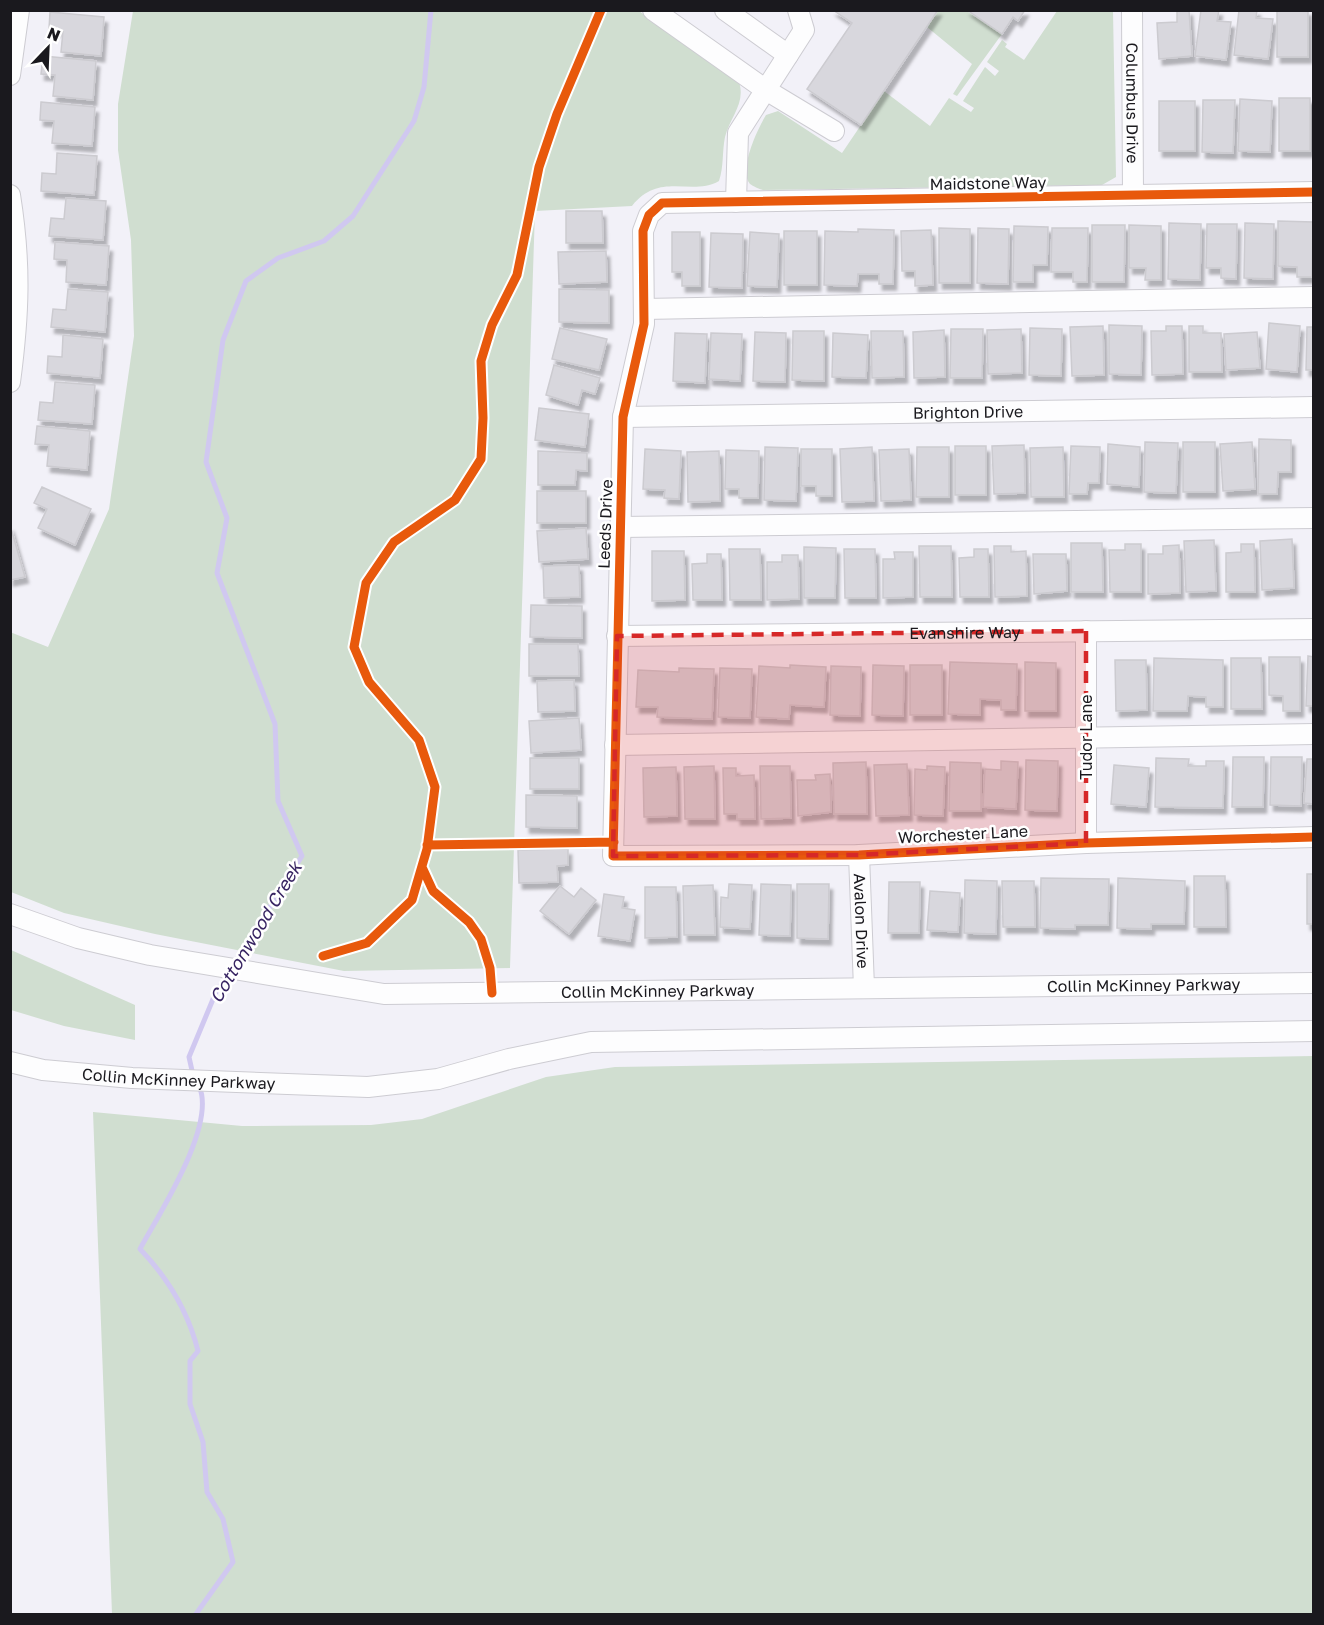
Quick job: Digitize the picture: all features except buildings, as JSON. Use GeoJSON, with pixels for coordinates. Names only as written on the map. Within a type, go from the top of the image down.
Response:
{"type":"FeatureCollection","features":[{"type":"Feature","properties":{"kind":"street"},"geometry":{"type":"LineString","coordinates":[[10,75],[19,10]]}},
{"type":"Feature","properties":{"kind":"street"},"geometry":{"type":"LineString","coordinates":[[654,10],[766,90],[834,131]]}},
{"type":"Feature","properties":{"kind":"street"},"geometry":{"type":"LineString","coordinates":[[724,10],[789,55]]}},
{"type":"Feature","properties":{"kind":"street"},"geometry":{"type":"LineString","coordinates":[[736,202],[738,133],[804,30],[798,10]]}},
{"type":"Feature","properties":{"kind":"street","name":"Columbus Drive"},"geometry":{"type":"LineString","coordinates":[[1132,10],[1133,195]]}},
{"type":"Feature","properties":{"kind":"street","name":"Maidstone Way"},"geometry":{"type":"LineString","coordinates":[[662,203],[1314,192]]}},
{"type":"Feature","properties":{"kind":"street"},"geometry":{"type":"LineString","coordinates":[[10,195],[18,317],[10,382]]}},
{"type":"Feature","properties":{"kind":"street","name":"Leeds Drive"},"geometry":{"type":"LineString","coordinates":[[614,856],[623,417],[644,324],[643,231],[649,215],[662,203]]}},
{"type":"Feature","properties":{"kind":"street"},"geometry":{"type":"LineString","coordinates":[[644,309],[1314,297]]}},
{"type":"Feature","properties":{"kind":"street","name":"Brighton Drive"},"geometry":{"type":"LineString","coordinates":[[623,417],[1314,407]]}},
{"type":"Feature","properties":{"kind":"street"},"geometry":{"type":"LineString","coordinates":[[620,527],[1314,518]]}},
{"type":"Feature","properties":{"kind":"street","name":"Evanshire Way"},"geometry":{"type":"LineString","coordinates":[[617,636],[1314,629]]}},
{"type":"Feature","properties":{"kind":"street","name":"Tudor Lane"},"geometry":{"type":"LineString","coordinates":[[1086,631],[1086,843]]}},
{"type":"Feature","properties":{"kind":"street"},"geometry":{"type":"LineString","coordinates":[[615,745],[1314,734]]}},
{"type":"Feature","properties":{"kind":"street","name":"Worchester Lane"},"geometry":{"type":"LineString","coordinates":[[614,856],[859,855],[1086,843],[1314,837]]}},
{"type":"Feature","properties":{"kind":"street","name":"Avalon Drive"},"geometry":{"type":"LineString","coordinates":[[859,855],[864,988]]}},
{"type":"Feature","properties":{"kind":"street","name":"Collin McKinney Parkway"},"geometry":{"type":"LineString","coordinates":[[10,914],[78,938],[150,954],[336,987],[401,994],[1314,983]]}},
{"type":"Feature","properties":{"kind":"street","name":"Collin McKinney Parkway"},"geometry":{"type":"LineString","coordinates":[[10,1062],[43,1070],[132,1078],[368,1087],[438,1079],[509,1059],[591,1042],[1314,1031]]}},
{"type":"Feature","properties":{"kind":"highlighted area"},"geometry":{"type":"Polygon","coordinates":[[[1086,631],[1086,843],[859,855],[613,856],[617,636],[1086,631]]]}},
{"type":"Feature","properties":{"kind":"green space"},"geometry":{"type":"Polygon","coordinates":[[[133,11],[597,11],[540,147],[524,213],[535,211],[510,968],[344,971],[155,934],[64,913],[11,892],[10,632],[48,647],[109,509],[134,336],[131,240],[118,150],[118,104],[133,11]]]}},
{"type":"Feature","properties":{"kind":"green space"},"geometry":{"type":"Polygon","coordinates":[[[607,11],[639,11],[739,82],[741,90],[739,103],[725,137],[719,181],[698,187],[676,186],[653,190],[632,206],[535,211],[542,170],[560,119],[607,11]]]}},
{"type":"Feature","properties":{"kind":"green space"},"geometry":{"type":"Polygon","coordinates":[[[938,11],[967,11],[1002,34],[957,96],[953,94],[972,64],[927,27],[938,11]]]}},
{"type":"Feature","properties":{"kind":"green space"},"geometry":{"type":"Polygon","coordinates":[[[1057,11],[1113,11],[1116,177],[1102,185],[763,190],[750,184],[746,169],[750,149],[766,115],[778,111],[842,153],[884,91],[930,126],[949,98],[971,112],[974,108],[963,101],[985,67],[995,76],[999,71],[987,62],[1002,40],[1007,44],[1005,47],[1024,60],[1057,11]]]}},
{"type":"Feature","properties":{"kind":"green space"},"geometry":{"type":"Polygon","coordinates":[[[11,950],[135,1005],[135,1040],[64,1026],[11,1010],[11,950]]]}},
{"type":"Feature","properties":{"kind":"green space"},"geometry":{"type":"Polygon","coordinates":[[[1313,1056],[1313,1614],[112,1614],[93,1112],[242,1126],[371,1125],[422,1119],[546,1077],[615,1067],[1313,1056]]]}},
{"type":"Feature","properties":{"kind":"waterway","name":"Cottonwood Creek"},"geometry":{"type":"LineString","coordinates":[[234,964],[302,856],[278,801],[275,724],[217,573],[227,518],[206,462],[223,340],[246,281],[278,258],[324,241],[353,216],[414,121],[424,87],[431,10]]}},
{"type":"Feature","properties":{"kind":"waterway","name":"Cottonwood Creek"},"geometry":{"type":"LineString","coordinates":[[193,1075],[189,1057],[216,992],[229,972]]}},
{"type":"Feature","properties":{"kind":"waterway","name":"Cottonwood Creek"},"geometry":{"type":"LineString","coordinates":[[196,1614],[233,1562],[223,1519],[207,1492],[203,1442],[190,1404],[190,1361],[198,1351],[194,1336],[183,1309],[168,1283],[140,1249],[172,1192],[193,1145],[200,1123],[202,1103],[199,1086]]}},
{"type":"Feature","properties":{"kind":"cycle path"},"geometry":{"type":"LineString","coordinates":[[323,956],[367,943],[412,900],[427,849],[435,787],[419,740],[369,682],[354,647],[366,583],[394,542],[455,500],[481,459],[483,418],[481,361],[492,325],[517,275],[539,167],[557,114],[601,10]]}},
{"type":"Feature","properties":{"kind":"cycle path"},"geometry":{"type":"LineString","coordinates":[[1314,192],[662,203],[649,215],[643,231],[644,324],[623,417],[613,856],[859,855],[1086,843],[1314,837]]}},
{"type":"Feature","properties":{"kind":"cycle path"},"geometry":{"type":"LineString","coordinates":[[427,845],[614,842]]}},
{"type":"Feature","properties":{"kind":"cycle path"},"geometry":{"type":"LineString","coordinates":[[422,867],[433,891],[469,922],[481,939],[490,968],[492,993]]}}]}
